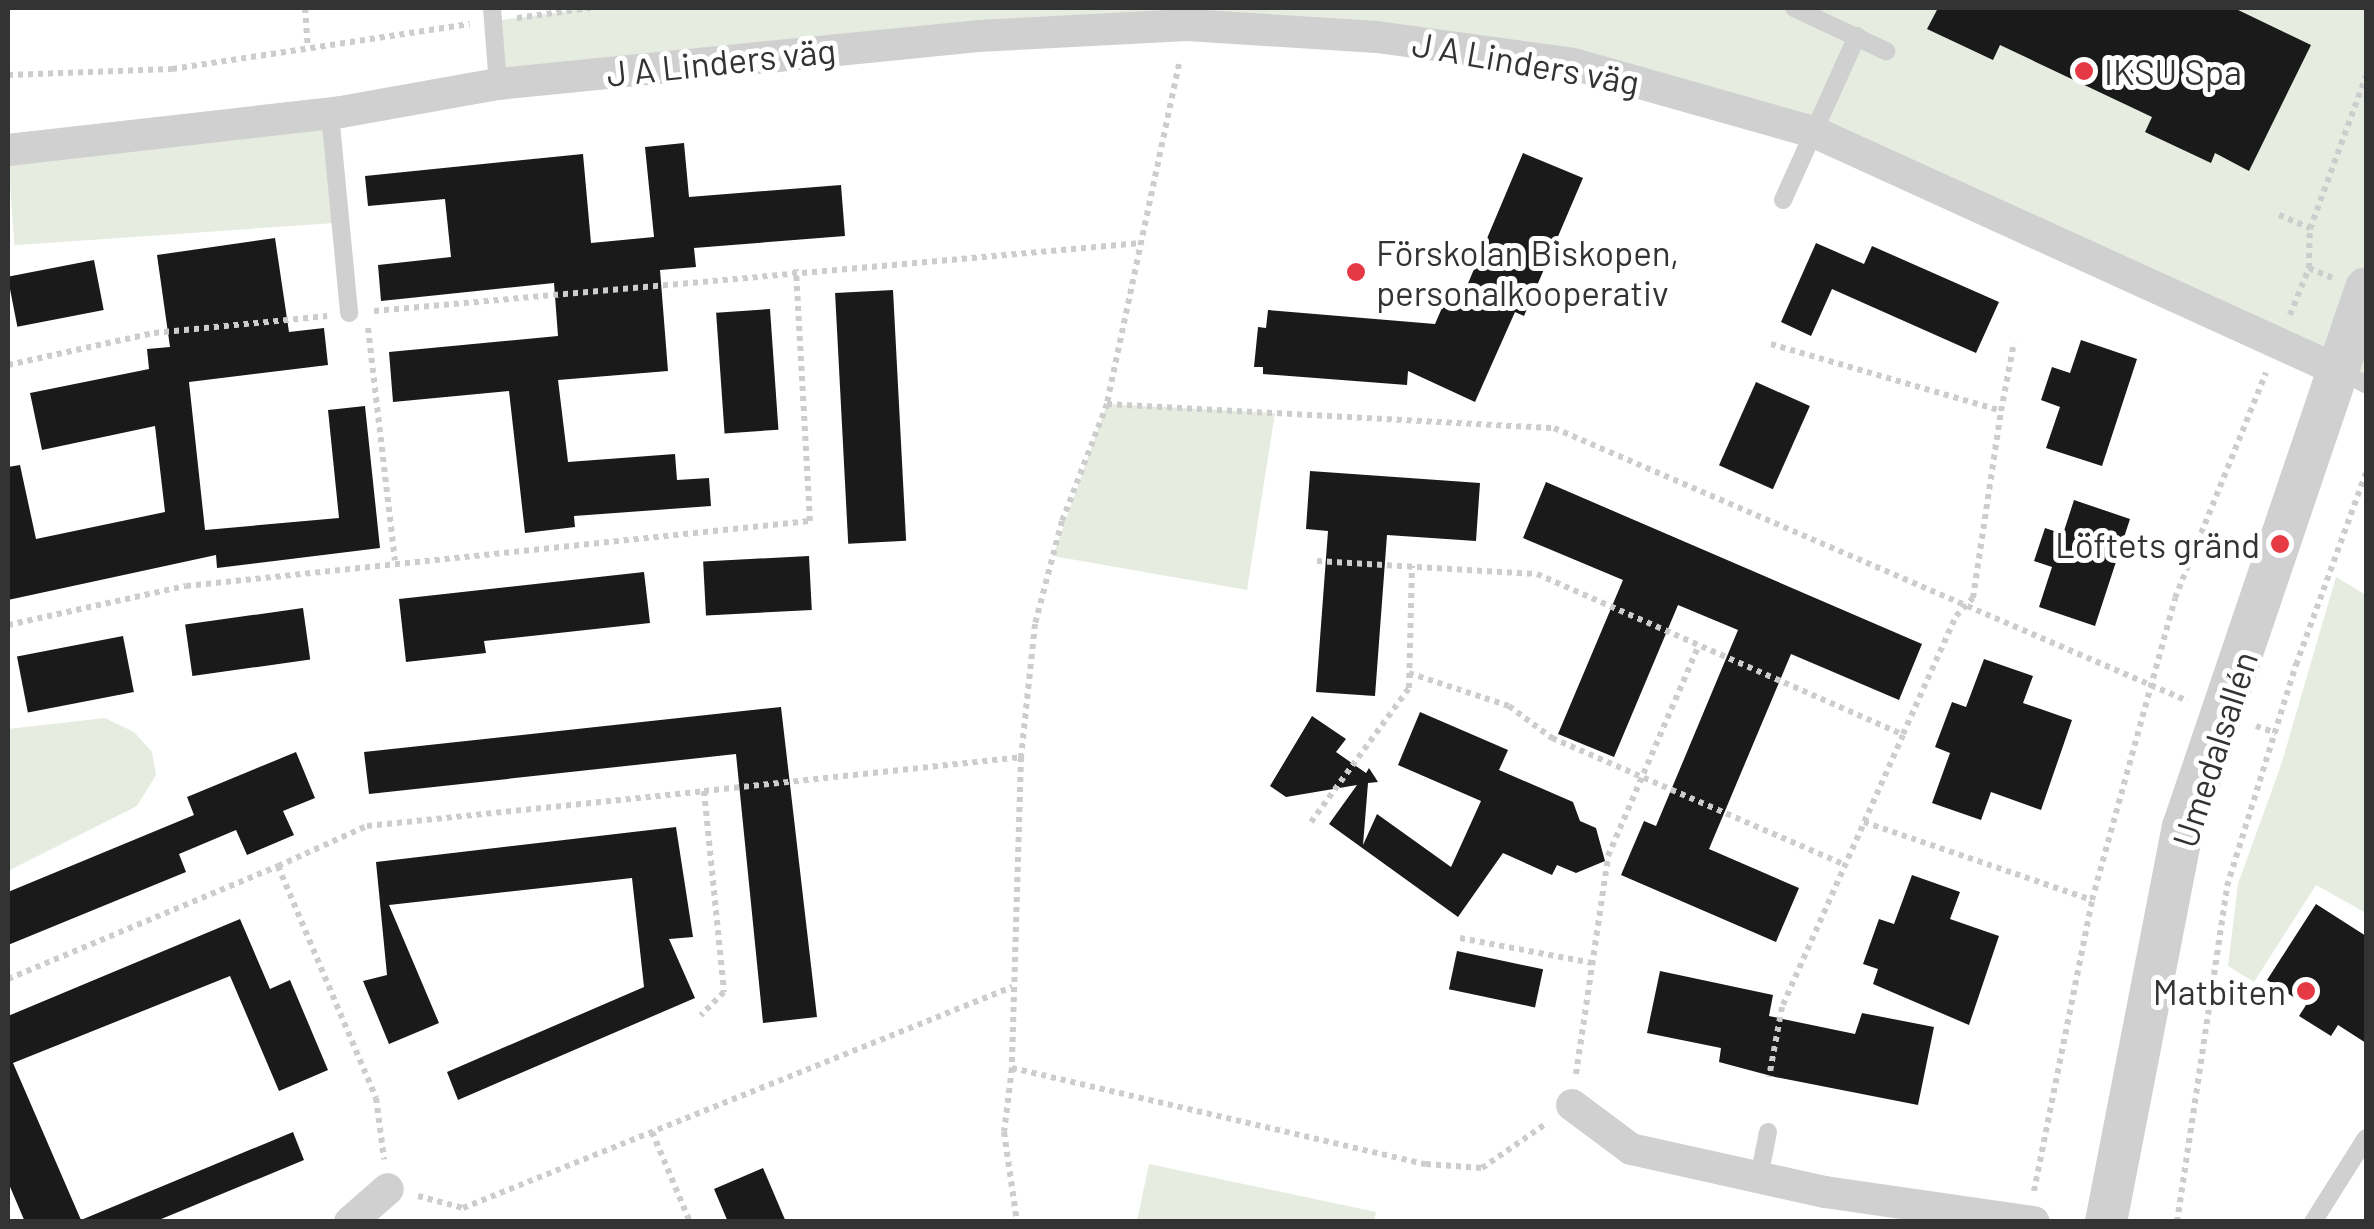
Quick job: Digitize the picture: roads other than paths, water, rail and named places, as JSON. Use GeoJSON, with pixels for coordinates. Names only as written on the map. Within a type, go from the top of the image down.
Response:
{"type":"FeatureCollection","features":[{"type":"Feature","properties":{"kind":"street","name":"J A Linders väg"},"geometry":{"type":"LineString","coordinates":[[8,150],[330,114],[498,84],[978,36],[1187,25],[1377,36],[1573,64],[1814,132],[2351,376]]}},
{"type":"Feature","properties":{"kind":"street","name":"Umedalsallén"},"geometry":{"type":"LineString","coordinates":[[2106,1222],[2184,827],[2351,376],[2366,288]]}},
{"type":"Feature","properties":{"kind":"street"},"geometry":{"type":"LineString","coordinates":[[1572,1105],[1631,1149],[1760,1177],[2031,1221]]}},
{"type":"Feature","properties":{"kind":"street"},"geometry":{"type":"LineString","coordinates":[[350,1222],[388,1188]]}},
{"type":"Feature","properties":{"kind":"lane"},"geometry":{"type":"LineString","coordinates":[[1794,8],[1886,51]]}},
{"type":"Feature","properties":{"kind":"lane"},"geometry":{"type":"LineString","coordinates":[[493,14],[498,84]]}},
{"type":"Feature","properties":{"kind":"lane"},"geometry":{"type":"LineString","coordinates":[[1783,200],[1856,36]]}},
{"type":"Feature","properties":{"kind":"lane"},"geometry":{"type":"LineString","coordinates":[[330,114],[349,313]]}},
{"type":"Feature","properties":{"kind":"lane"},"geometry":{"type":"LineString","coordinates":[[1760,1177],[1768,1132]]}},
{"type":"Feature","properties":{"kind":"lane"},"geometry":{"type":"LineString","coordinates":[[2312,1222],[2366,1138]]}},
{"type":"Feature","properties":{"kind":"place","name":"IKSU Spa"},"geometry":{"type":"Point","coordinates":[2084,71]}},
{"type":"Feature","properties":{"kind":"place","name":"Förskolan Biskopen, personalkooperativ"},"geometry":{"type":"Point","coordinates":[1356,272]}},
{"type":"Feature","properties":{"kind":"place","name":"Löftets gränd"},"geometry":{"type":"Point","coordinates":[2280,544]}},
{"type":"Feature","properties":{"kind":"place","name":"Matbiten"},"geometry":{"type":"Point","coordinates":[2306,991]}}]}
